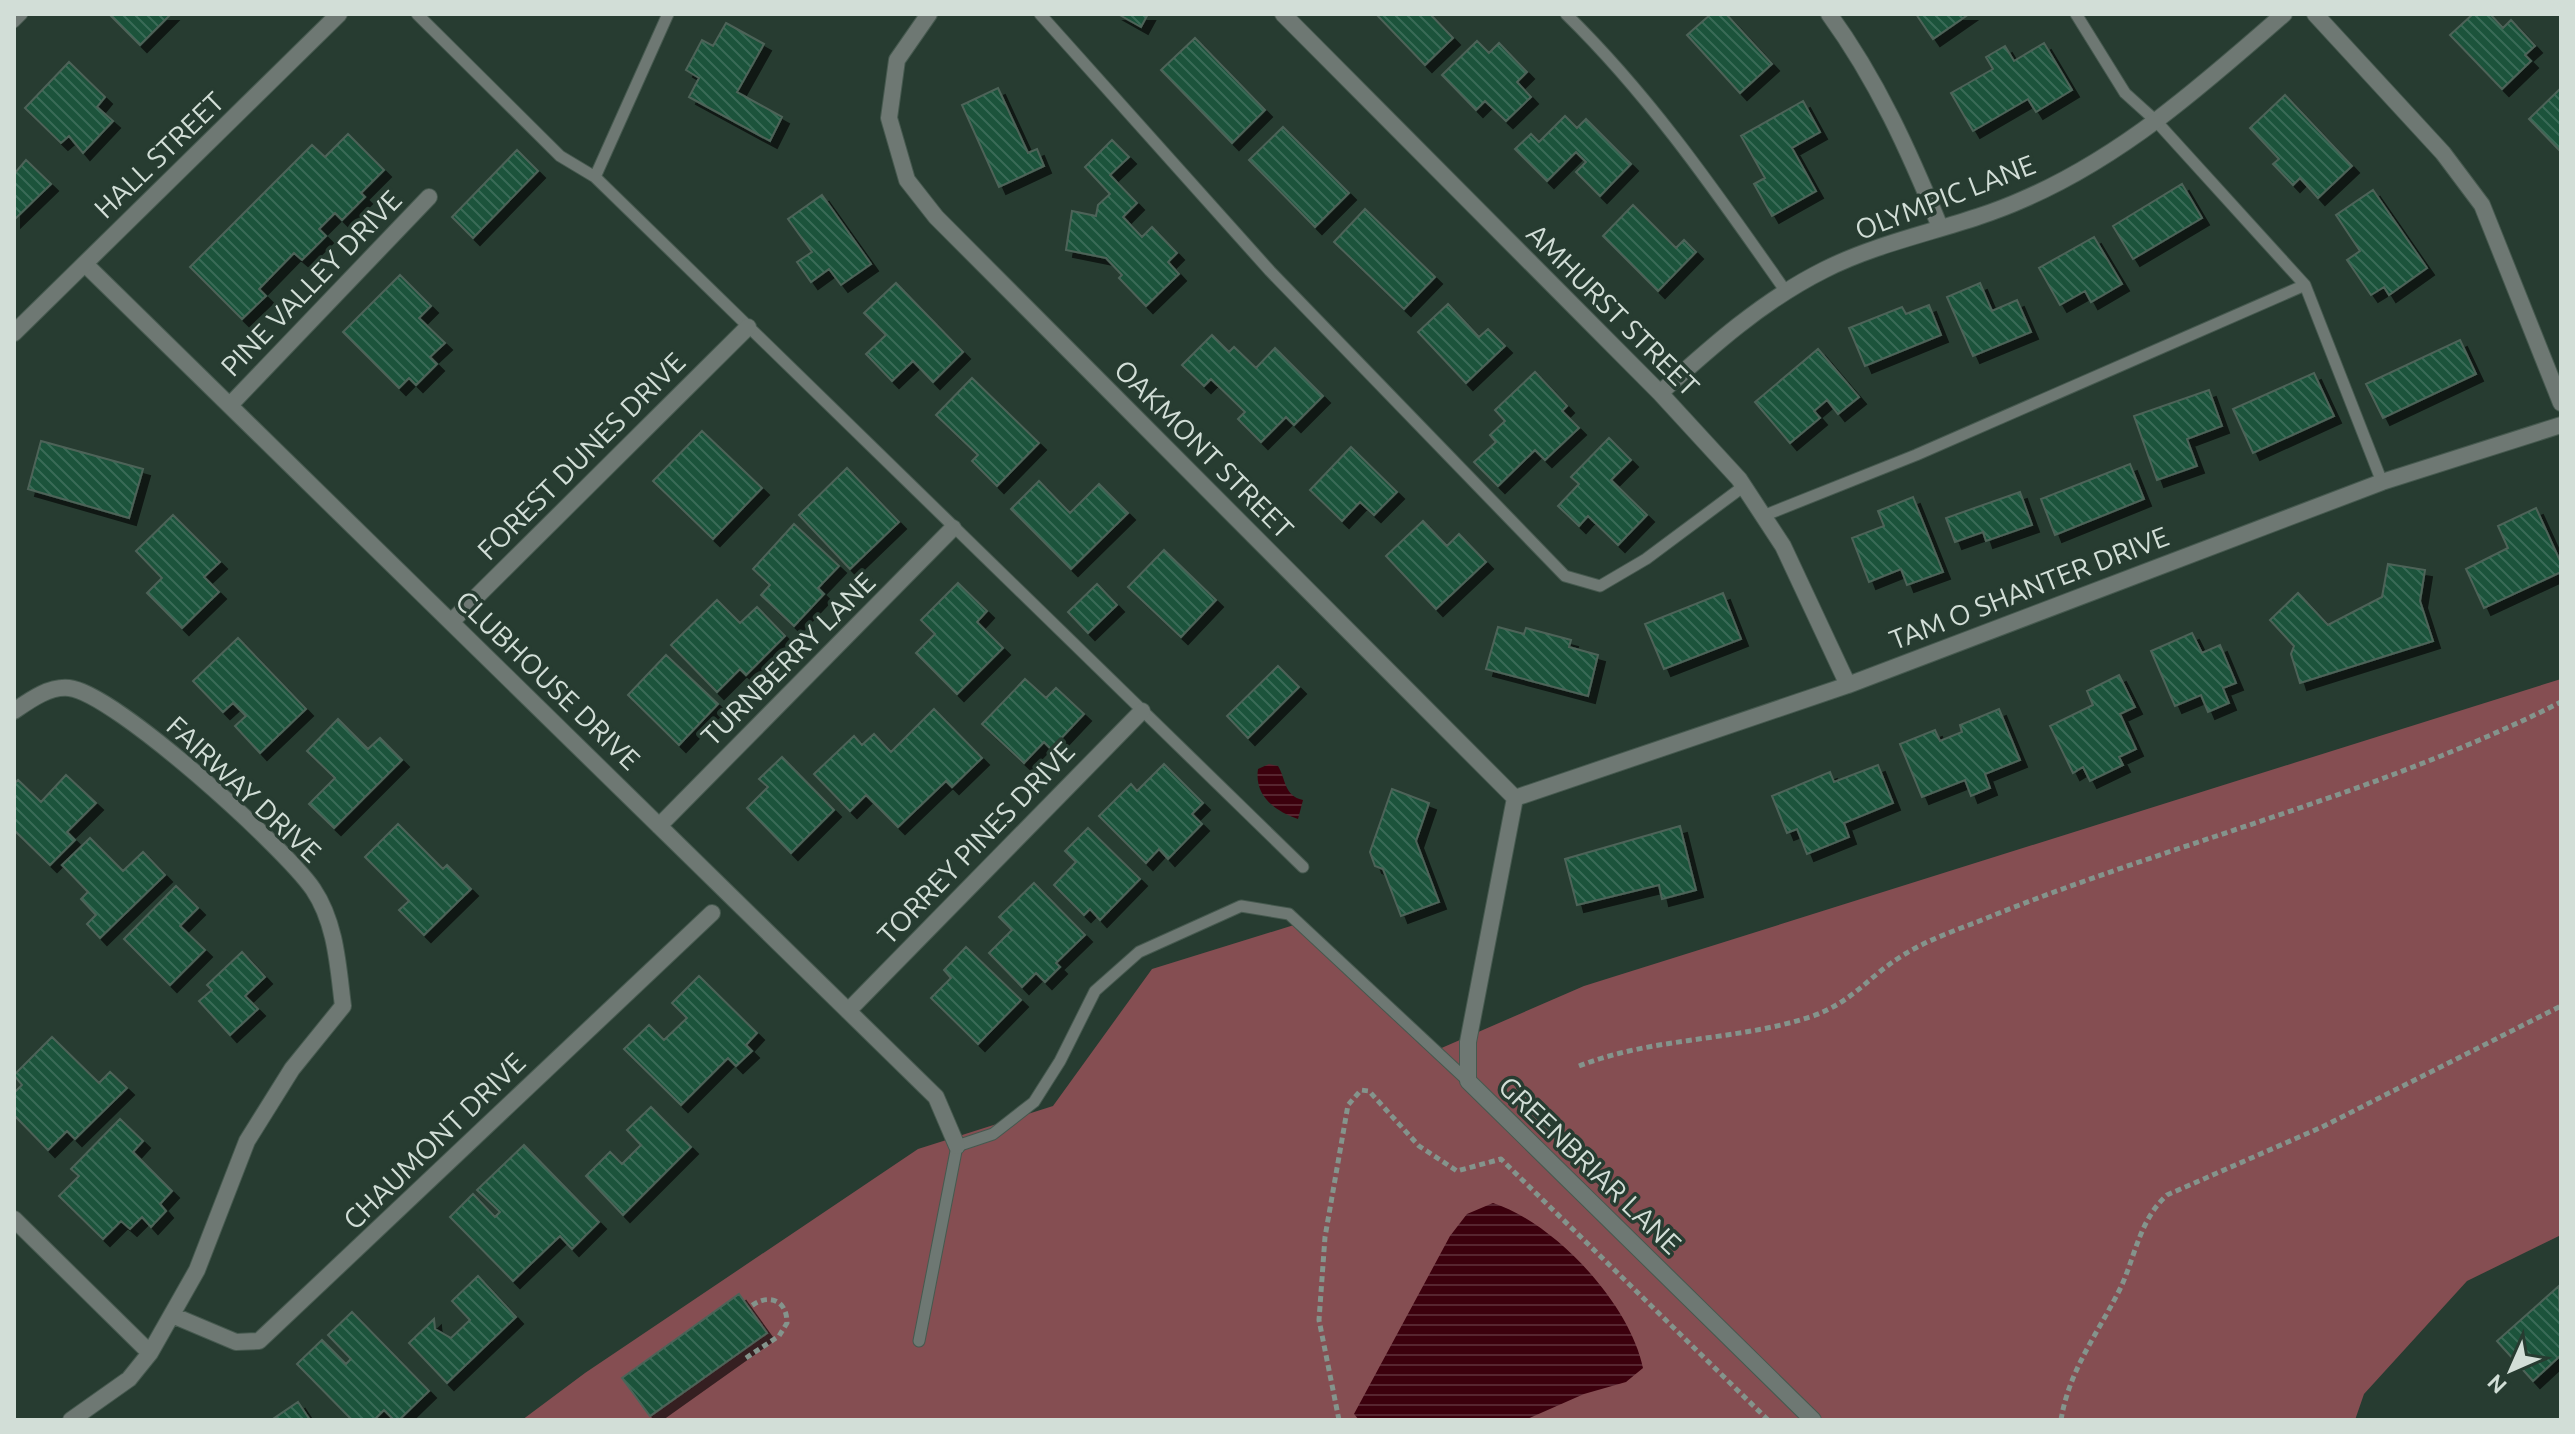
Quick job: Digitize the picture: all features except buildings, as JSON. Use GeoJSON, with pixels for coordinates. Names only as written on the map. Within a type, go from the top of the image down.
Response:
{"type":"FeatureCollection","features":[{"type":"Feature","properties":{"kind":"street","name":"HALL STREET"},"geometry":{"type":"LineString","coordinates":[[14,333],[339,14]]}},
{"type":"Feature","properties":{"kind":"street","name":"OAKMONT STREET"},"geometry":{"type":"LineString","coordinates":[[929,14],[897,60],[889,118],[907,180],[936,217],[1515,798]]}},
{"type":"Feature","properties":{"kind":"street","name":"AMHURST STREET"},"geometry":{"type":"LineString","coordinates":[[1283,14],[1660,393],[1744,486],[1783,546],[1848,685]]}},
{"type":"Feature","properties":{"kind":"street"},"geometry":{"type":"LineString","coordinates":[[1829,14],[1859,56],[1905,142],[1940,227]]}},
{"type":"Feature","properties":{"kind":"street","name":"OLYMPIC LANE"},"geometry":{"type":"LineString","coordinates":[[1660,393],[1719,339],[1825,270],[2023,200],[2118,150],[2284,14]]}},
{"type":"Feature","properties":{"kind":"street"},"geometry":{"type":"LineString","coordinates":[[2315,14],[2443,153],[2482,205],[2561,403]]}},
{"type":"Feature","properties":{"kind":"street","name":"PINE VALLEY DRIVE"},"geometry":{"type":"LineString","coordinates":[[230,405],[429,197]]}},
{"type":"Feature","properties":{"kind":"street","name":"CLUBHOUSE DRIVE"},"geometry":{"type":"LineString","coordinates":[[85,264],[936,1097],[957,1146]]}},
{"type":"Feature","properties":{"kind":"street","name":"FOREST DUNES DRIVE"},"geometry":{"type":"LineString","coordinates":[[451,622],[748,327]]}},
{"type":"Feature","properties":{"kind":"street","name":"TAM O SHANTER DRIVE"},"geometry":{"type":"LineString","coordinates":[[1515,798],[1848,685],[2382,482],[2561,425]]}},
{"type":"Feature","properties":{"kind":"street","name":"TURNBERRY LANE"},"geometry":{"type":"LineString","coordinates":[[659,826],[953,528]]}},
{"type":"Feature","properties":{"kind":"street","name":"FAIRWAY DRIVE"},"geometry":{"type":"LineString","coordinates":[[14,711],[37,694],[69,688],[99,700],[165,745],[313,889],[335,940],[343,1006],[292,1069],[247,1141],[197,1270],[150,1353]]}},
{"type":"Feature","properties":{"kind":"street","name":"TORREY PINES DRIVE"},"geometry":{"type":"LineString","coordinates":[[848,1011],[1142,711]]}},
{"type":"Feature","properties":{"kind":"street","name":"GREENBRIAR LANE"},"geometry":{"type":"LineString","coordinates":[[1515,798],[1468,1042],[1468,1081],[1813,1420]]}},
{"type":"Feature","properties":{"kind":"street","name":"CHAUMONT DRIVE"},"geometry":{"type":"LineString","coordinates":[[172,1315],[236,1342],[259,1341],[712,913]]}},
{"type":"Feature","properties":{"kind":"street"},"geometry":{"type":"LineString","coordinates":[[14,1219],[150,1353],[129,1379],[71,1420]]}},
{"type":"Feature","properties":{"kind":"lane"},"geometry":{"type":"LineString","coordinates":[[14,22],[22,14]]}},
{"type":"Feature","properties":{"kind":"lane"},"geometry":{"type":"LineString","coordinates":[[417,14],[560,156],[595,177],[1303,867]]}},
{"type":"Feature","properties":{"kind":"lane"},"geometry":{"type":"LineString","coordinates":[[595,177],[668,14]]}},
{"type":"Feature","properties":{"kind":"lane"},"geometry":{"type":"LineString","coordinates":[[1040,14],[1270,271],[1565,576],[1600,586],[1646,559],[1744,486]]}},
{"type":"Feature","properties":{"kind":"lane"},"geometry":{"type":"LineString","coordinates":[[1566,14],[1640,92],[1693,158],[1787,293]]}},
{"type":"Feature","properties":{"kind":"lane"},"geometry":{"type":"LineString","coordinates":[[2076,14],[2125,93],[2156,121],[2305,285],[2382,482]]}},
{"type":"Feature","properties":{"kind":"lane"},"geometry":{"type":"LineString","coordinates":[[1763,516],[1916,455],[2305,285]]}},
{"type":"Feature","properties":{"kind":"lane"},"geometry":{"type":"LineString","coordinates":[[919,1341],[957,1146],[993,1134],[1034,1102],[1060,1061],[1095,991],[1139,952],[1241,906],[1289,914],[1468,1081]]}},
{"type":"Feature","properties":{"kind":"path"},"geometry":{"type":"LineString","coordinates":[[1579,1066],[1611,1054],[1805,1018],[1837,1007],[1904,955],[1978,922],[2505,731],[2561,702]]}},
{"type":"Feature","properties":{"kind":"path"},"geometry":{"type":"LineString","coordinates":[[2061,1420],[2085,1347],[2120,1289],[2153,1209],[2167,1195],[2322,1127],[2561,1006]]}},
{"type":"Feature","properties":{"kind":"path"},"geometry":{"type":"LineString","coordinates":[[1339,1420],[1319,1320],[1325,1237],[1348,1105],[1361,1090],[1369,1091],[1419,1146],[1457,1171],[1501,1159],[1768,1420]]}},
{"type":"Feature","properties":{"kind":"path"},"geometry":{"type":"LineString","coordinates":[[746,1358],[779,1336],[787,1323],[782,1305],[774,1299],[765,1298],[749,1308]]}},
{"type":"Feature","properties":{"kind":"shaded area"},"geometry":{"type":"Polygon","coordinates":[[[2561,679],[2561,1235],[2467,1281],[2364,1394],[2355,1420],[522,1420],[585,1373],[918,1149],[1053,1106],[1152,969],[1294,925],[1430,1053],[1584,986],[2561,679]]]}},
{"type":"Feature","properties":{"kind":"shaded area"},"geometry":{"type":"Polygon","coordinates":[[[1269,764],[1278,766],[1289,791],[1303,800],[1298,819],[1281,812],[1263,795],[1259,787],[1258,769],[1269,764]]]}},
{"type":"Feature","properties":{"kind":"shaded area"},"geometry":{"type":"Polygon","coordinates":[[[1493,1203],[1541,1228],[1586,1269],[1623,1318],[1643,1368],[1626,1382],[1584,1394],[1525,1420],[1359,1420],[1354,1414],[1450,1236],[1467,1214],[1493,1203]]]}}]}
